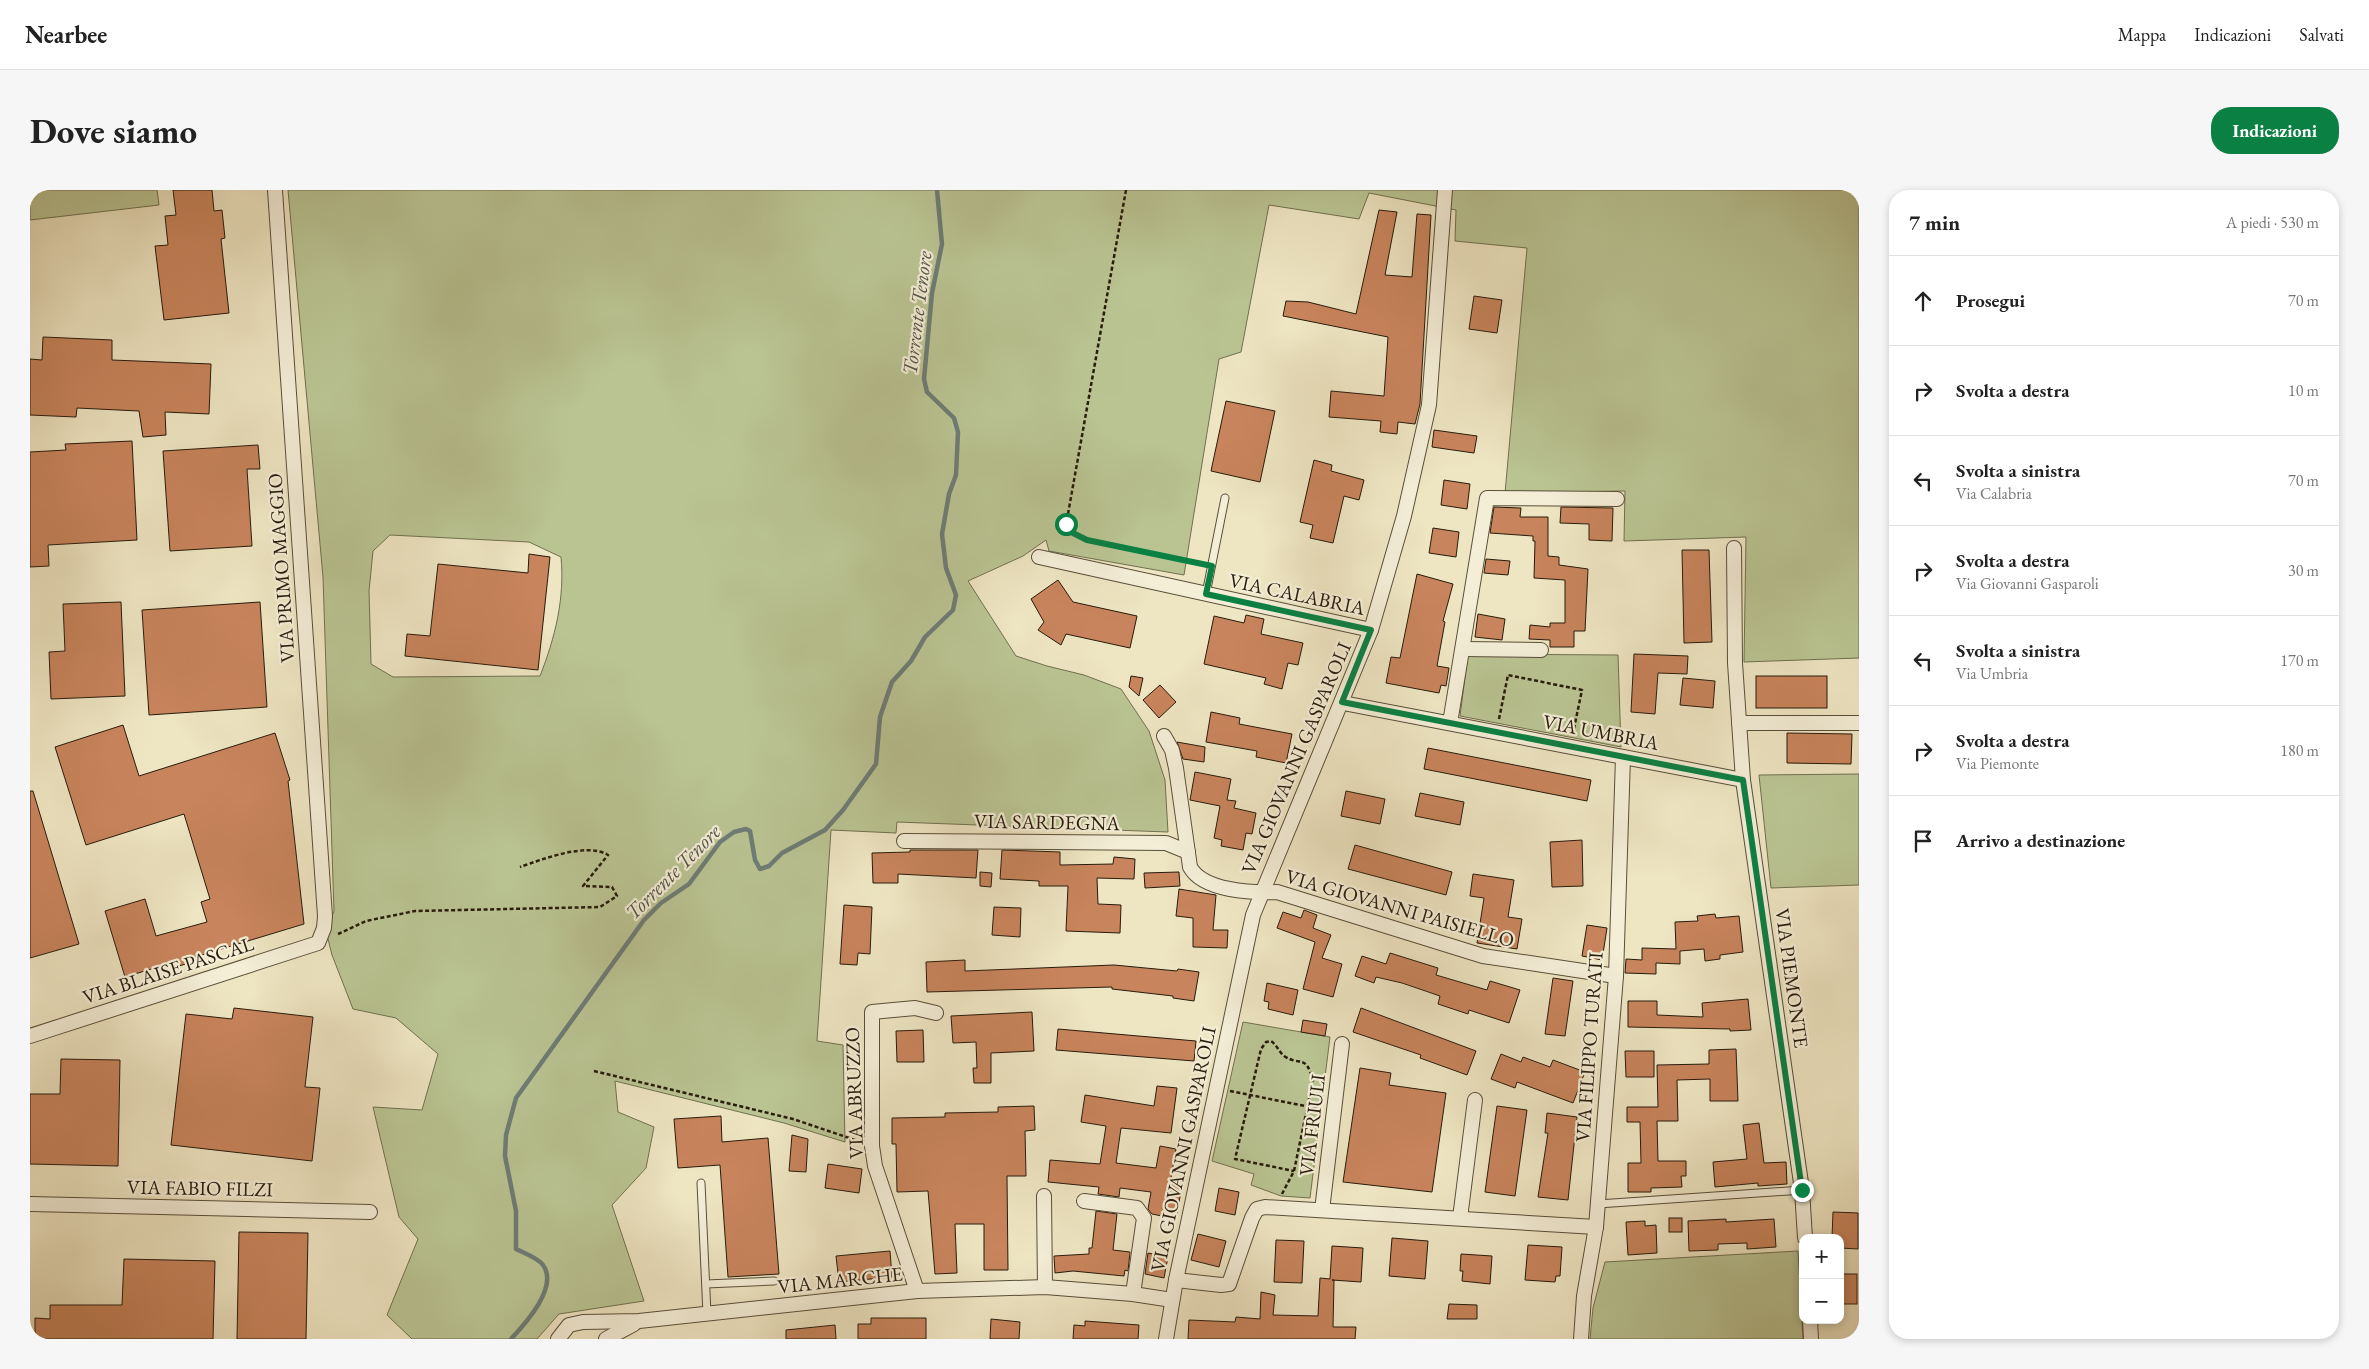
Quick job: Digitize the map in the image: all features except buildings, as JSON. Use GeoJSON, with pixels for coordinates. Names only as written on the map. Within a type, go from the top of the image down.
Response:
{"type":"FeatureCollection","features":[{"type":"Feature","properties":{"kind":"street","name":"VIA PRIMO MAGGIO"},"geometry":{"type":"LineString","coordinates":[[275,190],[325,916],[324,928],[318,943]]}},
{"type":"Feature","properties":{"kind":"street","name":"VIA GIOVANNI GASPAROLI"},"geometry":{"type":"LineString","coordinates":[[1166,1339],[1176,1280],[1253,915],[1371,630],[1404,516],[1429,406],[1445,190]]}},
{"type":"Feature","properties":{"kind":"street"},"geometry":{"type":"LineString","coordinates":[[1450,723],[1487,498],[1617,499]]}},
{"type":"Feature","properties":{"kind":"street","name":"VIA PIEMONTE"},"geometry":{"type":"LineString","coordinates":[[1734,548],[1735,664],[1743,780],[1802,1190],[1805,1234]]}},
{"type":"Feature","properties":{"kind":"street","name":"VIA CALABRIA"},"geometry":{"type":"LineString","coordinates":[[1039,557],[1371,630]]}},
{"type":"Feature","properties":{"kind":"street"},"geometry":{"type":"LineString","coordinates":[[1463,649],[1541,650]]}},
{"type":"Feature","properties":{"kind":"street","name":"VIA UMBRIA"},"geometry":{"type":"LineString","coordinates":[[1342,702],[1743,780]]}},
{"type":"Feature","properties":{"kind":"street"},"geometry":{"type":"LineString","coordinates":[[1739,723],[1859,722]]}},
{"type":"Feature","properties":{"kind":"street"},"geometry":{"type":"LineString","coordinates":[[1164,736],[1172,750],[1188,852],[1195,875],[1205,881],[1247,893],[1261,892]]}},
{"type":"Feature","properties":{"kind":"street","name":"VIA FILIPPO TURATI"},"geometry":{"type":"LineString","coordinates":[[1581,1339],[1584,1296],[1596,1227],[1616,976],[1623,757]]}},
{"type":"Feature","properties":{"kind":"street","name":"VIA SARDEGNA"},"geometry":{"type":"LineString","coordinates":[[904,841],[1166,843],[1188,852]]}},
{"type":"Feature","properties":{"kind":"street","name":"VIA GIOVANNI PAISIELLO"},"geometry":{"type":"LineString","coordinates":[[1261,892],[1277,892],[1483,956],[1616,976]]}},
{"type":"Feature","properties":{"kind":"street","name":"VIA BLAISE PASCAL"},"geometry":{"type":"LineString","coordinates":[[30,1036],[318,943]]}},
{"type":"Feature","properties":{"kind":"street","name":"VIA ABRUZZO"},"geometry":{"type":"LineString","coordinates":[[918,1291],[875,1166],[872,1146],[872,1012],[915,1008],[936,1013]]}},
{"type":"Feature","properties":{"kind":"street","name":"VIA FRIULI"},"geometry":{"type":"LineString","coordinates":[[1322,1210],[1342,1044]]}},
{"type":"Feature","properties":{"kind":"street"},"geometry":{"type":"LineString","coordinates":[[1460,1218],[1475,1100]]}},
{"type":"Feature","properties":{"kind":"street"},"geometry":{"type":"LineString","coordinates":[[1044,1196],[1045,1287]]}},
{"type":"Feature","properties":{"kind":"street"},"geometry":{"type":"LineString","coordinates":[[1084,1202],[1137,1208],[1144,1218],[1133,1294]]}},
{"type":"Feature","properties":{"kind":"street","name":"VIA FABIO FILZI"},"geometry":{"type":"LineString","coordinates":[[30,1204],[370,1212]]}},
{"type":"Feature","properties":{"kind":"street"},"geometry":{"type":"LineString","coordinates":[[1176,1280],[1221,1285],[1229,1284],[1257,1209],[1265,1207],[1596,1227]]}},
{"type":"Feature","properties":{"kind":"street","name":"VIA MARCHE"},"geometry":{"type":"LineString","coordinates":[[558,1339],[569,1325],[576,1324],[639,1321],[918,1291],[1045,1287],[1133,1294],[1172,1300]]}},
{"type":"Feature","properties":{"kind":"street","name":"VIA MARCHE"},"geometry":{"type":"LineString","coordinates":[[606,1339],[639,1321]]}},
{"type":"Feature","properties":{"kind":"street"},"geometry":{"type":"LineString","coordinates":[[1810,1324],[1811,1339]]}},
{"type":"Feature","properties":{"kind":"lane"},"geometry":{"type":"LineString","coordinates":[[1206,594],[1224,498]]}},
{"type":"Feature","properties":{"kind":"lane"},"geometry":{"type":"LineString","coordinates":[[701,1183],[707,1314]]}},
{"type":"Feature","properties":{"kind":"lane"},"geometry":{"type":"LineString","coordinates":[[1598,1204],[1802,1190]]}},
{"type":"Feature","properties":{"kind":"lane"},"geometry":{"type":"LineString","coordinates":[[706,1284],[774,1281]]}},
{"type":"Feature","properties":{"kind":"path"},"geometry":{"type":"LineString","coordinates":[[1126,190],[1066,524],[1073,533],[1087,540],[1212,566]]}},
{"type":"Feature","properties":{"kind":"path"},"geometry":{"type":"LineString","coordinates":[[1497,732],[1508,675],[1582,690],[1570,747]]}},
{"type":"Feature","properties":{"kind":"path"},"geometry":{"type":"LineString","coordinates":[[318,943],[366,921],[415,911],[600,907],[617,896],[612,887],[582,886],[608,855],[599,850],[557,855],[520,867]]}},
{"type":"Feature","properties":{"kind":"path"},"geometry":{"type":"LineString","coordinates":[[1279,1207],[1281,1196],[1294,1171],[1313,1080],[1309,1066],[1302,1061],[1284,1056],[1271,1041],[1266,1042],[1261,1049],[1236,1159],[1294,1171]]}},
{"type":"Feature","properties":{"kind":"path"},"geometry":{"type":"LineString","coordinates":[[594,1071],[793,1119],[872,1146]]}},
{"type":"Feature","properties":{"kind":"path"},"geometry":{"type":"LineString","coordinates":[[1218,1087],[1334,1112]]}},
{"type":"Feature","properties":{"kind":"green space"},"geometry":{"type":"Polygon","coordinates":[[[30,190],[157,190],[159,205],[30,220],[30,190]]]}},
{"type":"Feature","properties":{"kind":"green space"},"geometry":{"type":"Polygon","coordinates":[[[288,190],[1859,190],[1859,658],[1744,662],[1746,537],[1624,541],[1625,491],[1505,493],[1527,248],[1455,241],[1456,210],[1369,193],[1359,219],[1269,205],[1241,352],[1219,359],[1184,575],[1049,551],[1046,540],[1023,556],[968,581],[1016,656],[1084,675],[1121,689],[1149,731],[1165,780],[1168,832],[897,822],[896,833],[831,830],[817,1041],[843,1045],[845,1142],[784,1123],[615,1081],[618,1112],[654,1127],[646,1168],[612,1205],[644,1301],[559,1314],[537,1339],[412,1339],[387,1315],[418,1239],[399,1217],[373,1107],[422,1110],[438,1054],[396,1018],[353,1009],[332,955],[326,931],[334,911],[323,577],[288,190]],[[390,535],[373,551],[369,591],[371,664],[393,677],[540,676],[558,618],[562,588],[561,557],[529,542],[390,535]]]}},
{"type":"Feature","properties":{"kind":"green space"},"geometry":{"type":"Polygon","coordinates":[[[1468,654],[1618,655],[1621,747],[1460,716],[1468,654]]]}},
{"type":"Feature","properties":{"kind":"green space"},"geometry":{"type":"Polygon","coordinates":[[[1859,774],[1859,885],[1771,888],[1759,775],[1859,774]]]}},
{"type":"Feature","properties":{"kind":"green space"},"geometry":{"type":"Polygon","coordinates":[[[1243,1022],[1330,1037],[1310,1198],[1281,1196],[1251,1185],[1254,1174],[1212,1161],[1243,1022]]]}},
{"type":"Feature","properties":{"kind":"green space"},"geometry":{"type":"Polygon","coordinates":[[[1798,1251],[1799,1324],[1802,1324],[1803,1339],[1590,1339],[1593,1308],[1605,1262],[1798,1251]]]}},
{"type":"Feature","properties":{"kind":"waterway","name":"Torrente Tenore"},"geometry":{"type":"LineString","coordinates":[[511,1339],[538,1305],[547,1284],[547,1274],[541,1262],[516,1249],[516,1211],[505,1156],[506,1135],[516,1098],[644,920],[661,903],[689,884],[720,842],[734,832],[746,829],[750,831],[755,860],[760,869],[769,866],[782,853],[825,830],[843,810],[876,764],[880,717],[892,682],[911,661],[925,637],[953,610],[956,595],[946,568],[942,534],[949,494],[956,475],[958,432],[954,418],[927,392],[924,379],[932,293],[942,244],[937,190]]}},
{"type":"Feature","properties":{"kind":"route"},"geometry":{"type":"LineString","coordinates":[[1066,524],[1073,533],[1087,540],[1212,566],[1206,594],[1371,630],[1342,702],[1743,780],[1802,1190]]}}]}
